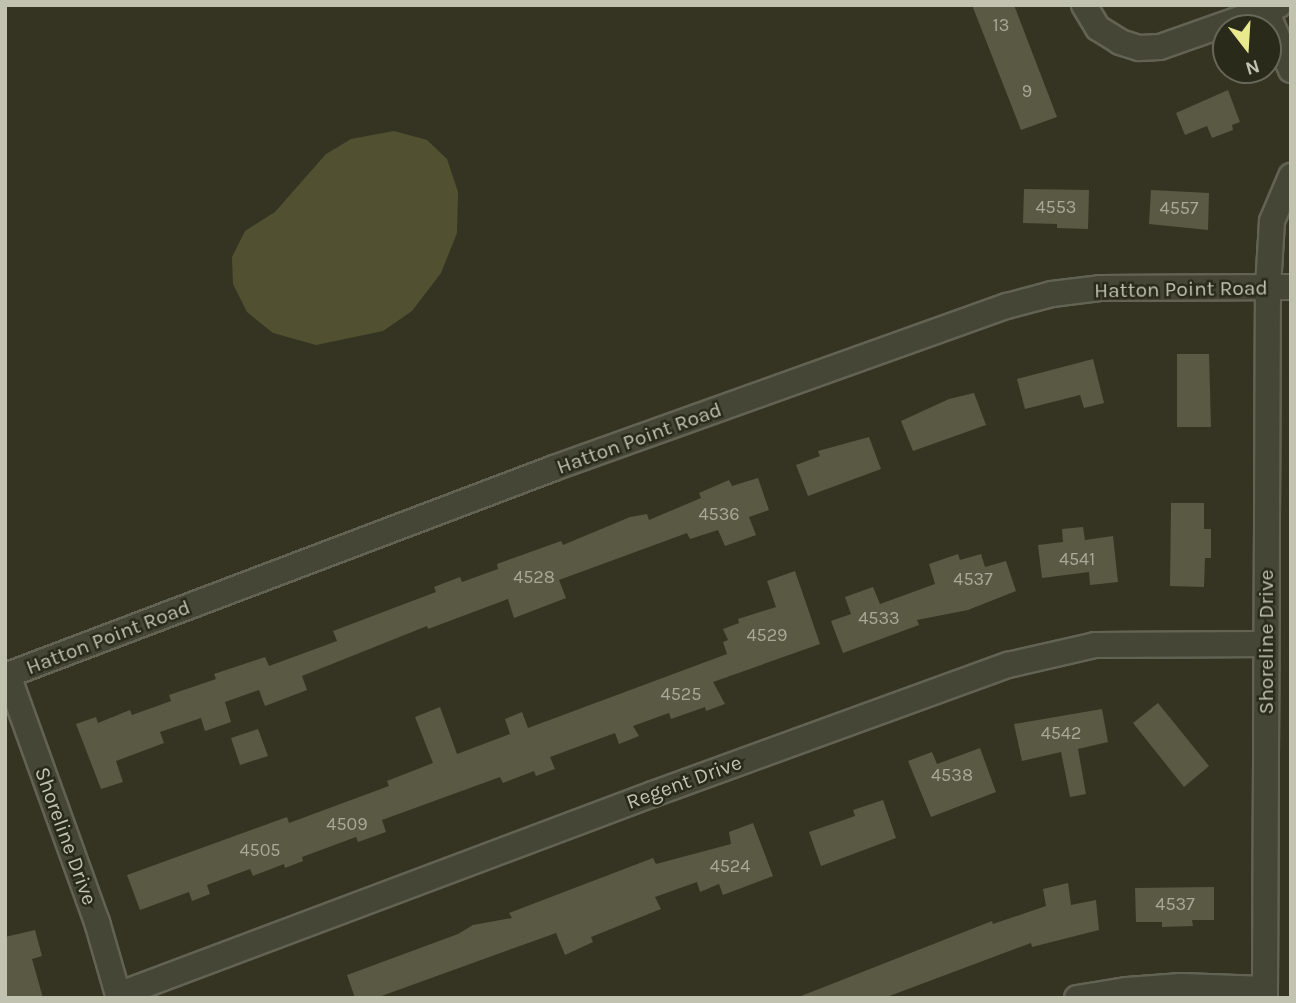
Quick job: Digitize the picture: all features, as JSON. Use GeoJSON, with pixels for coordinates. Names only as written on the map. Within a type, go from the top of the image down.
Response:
{"type":"FeatureCollection","features":[{"type":"Feature","properties":{"kind":"street"},"geometry":{"type":"LineString","coordinates":[[1084,5],[1098,28],[1120,42],[1139,48],[1160,47],[1273,8],[1291,70]]}},
{"type":"Feature","properties":{"kind":"street","name":"Shoreline Drive"},"geometry":{"type":"LineString","coordinates":[[1265,993],[1266,644],[1279,287],[1272,221],[1291,176]]}},
{"type":"Feature","properties":{"kind":"street","name":"Hatton Point Road"},"geometry":{"type":"LineString","coordinates":[[7,676],[554,468],[1007,306],[1052,294],[1100,288],[1279,287]]}},
{"type":"Feature","properties":{"kind":"street","name":"Regent Drive"},"geometry":{"type":"LineString","coordinates":[[118,996],[653,794],[1008,664],[1095,645],[1266,644]]}},
{"type":"Feature","properties":{"kind":"street","name":"Shoreline Drive"},"geometry":{"type":"LineString","coordinates":[[7,676],[97,922],[118,996]]}},
{"type":"Feature","properties":{"kind":"street"},"geometry":{"type":"LineString","coordinates":[[1077,998],[1127,990],[1181,986],[1265,993]]}},
{"type":"Feature","properties":{"kind":"shaded area"},"geometry":{"type":"Polygon","coordinates":[[[394,131],[427,140],[447,159],[458,192],[457,233],[441,273],[412,311],[383,331],[316,345],[273,333],[247,312],[233,284],[232,257],[245,231],[275,212],[326,154],[351,139],[394,131]]]}},
{"type":"Feature","properties":{"kind":"building"},"geometry":{"type":"Polygon","coordinates":[[[972,5],[1014,5],[1057,117],[1021,130],[972,5]]]}},
{"type":"Feature","properties":{"kind":"building"},"geometry":{"type":"Polygon","coordinates":[[[1228,90],[1240,122],[1232,125],[1233,130],[1212,138],[1207,126],[1185,135],[1176,113],[1228,90]]]}},
{"type":"Feature","properties":{"kind":"building"},"geometry":{"type":"Polygon","coordinates":[[[1024,189],[1089,190],[1088,229],[1057,228],[1057,224],[1023,223],[1024,189]]]}},
{"type":"Feature","properties":{"kind":"building"},"geometry":{"type":"Polygon","coordinates":[[[1151,190],[1209,193],[1208,230],[1149,224],[1151,190]]]}},
{"type":"Feature","properties":{"kind":"building"},"geometry":{"type":"Polygon","coordinates":[[[1177,354],[1209,354],[1211,427],[1177,427],[1177,354]]]}},
{"type":"Feature","properties":{"kind":"building"},"geometry":{"type":"Polygon","coordinates":[[[1093,359],[1104,403],[1084,408],[1080,395],[1025,409],[1017,379],[1093,359]]]}},
{"type":"Feature","properties":{"kind":"building"},"geometry":{"type":"Polygon","coordinates":[[[974,393],[986,425],[913,451],[901,421],[949,399],[974,393]]]}},
{"type":"Feature","properties":{"kind":"building"},"geometry":{"type":"Polygon","coordinates":[[[869,437],[881,469],[808,496],[796,465],[820,456],[818,451],[869,437]]]}},
{"type":"Feature","properties":{"kind":"building"},"geometry":{"type":"Polygon","coordinates":[[[758,478],[769,510],[749,517],[756,535],[725,546],[718,530],[690,539],[687,533],[559,580],[566,598],[514,618],[508,599],[428,629],[427,626],[302,676],[307,690],[265,706],[259,690],[225,702],[231,722],[205,731],[201,718],[160,732],[164,743],[116,761],[123,782],[101,789],[76,724],[96,717],[98,723],[130,710],[132,715],[171,701],[169,695],[216,679],[214,674],[265,657],[269,666],[337,641],[333,631],[436,592],[434,587],[460,577],[462,582],[498,569],[497,564],[561,541],[563,545],[630,517],[647,514],[649,520],[701,498],[699,493],[729,480],[732,486],[758,478]]]}},
{"type":"Feature","properties":{"kind":"building"},"geometry":{"type":"Polygon","coordinates":[[[1171,503],[1204,503],[1204,529],[1211,529],[1211,558],[1205,558],[1204,587],[1170,586],[1171,503]]]}},
{"type":"Feature","properties":{"kind":"building"},"geometry":{"type":"Polygon","coordinates":[[[1083,527],[1085,540],[1113,536],[1118,582],[1090,585],[1089,572],[1042,578],[1038,545],[1063,542],[1062,529],[1083,527]]]}},
{"type":"Feature","properties":{"kind":"building"},"geometry":{"type":"Polygon","coordinates":[[[958,554],[960,560],[981,554],[985,567],[1006,561],[1016,591],[968,610],[917,620],[919,625],[843,653],[831,621],[851,614],[845,597],[873,587],[880,604],[935,584],[929,564],[958,554]]]}},
{"type":"Feature","properties":{"kind":"building"},"geometry":{"type":"Polygon","coordinates":[[[795,571],[820,644],[713,682],[725,704],[706,711],[705,707],[671,719],[669,713],[633,726],[639,736],[619,744],[615,733],[550,757],[555,769],[536,776],[534,771],[503,783],[500,777],[382,820],[386,832],[358,842],[356,837],[302,857],[303,861],[285,868],[284,864],[253,876],[250,869],[207,885],[210,894],[192,901],[189,892],[140,910],[127,875],[287,817],[289,823],[389,786],[387,781],[433,763],[415,717],[440,707],[457,754],[510,734],[505,719],[522,712],[528,728],[727,654],[723,642],[728,640],[723,629],[739,623],[738,619],[776,607],[767,581],[795,571]]]}},
{"type":"Feature","properties":{"kind":"building"},"geometry":{"type":"Polygon","coordinates":[[[1158,703],[1209,766],[1184,787],[1133,723],[1158,703]]]}},
{"type":"Feature","properties":{"kind":"building"},"geometry":{"type":"Polygon","coordinates":[[[1102,709],[1108,742],[1078,749],[1086,794],[1070,797],[1061,752],[1022,761],[1014,724],[1102,709]]]}},
{"type":"Feature","properties":{"kind":"building"},"geometry":{"type":"Polygon","coordinates":[[[258,729],[268,756],[240,765],[231,738],[258,729]]]}},
{"type":"Feature","properties":{"kind":"building"},"geometry":{"type":"Polygon","coordinates":[[[980,748],[996,792],[931,817],[908,761],[932,752],[937,764],[980,748]]]}},
{"type":"Feature","properties":{"kind":"building"},"geometry":{"type":"Polygon","coordinates":[[[883,800],[896,838],[821,866],[809,832],[855,816],[853,810],[883,800]]]}},
{"type":"Feature","properties":{"kind":"building"},"geometry":{"type":"Polygon","coordinates":[[[753,823],[773,876],[723,895],[719,884],[700,892],[697,882],[655,897],[661,909],[591,937],[593,942],[565,955],[556,933],[376,998],[355,998],[347,975],[458,934],[473,925],[512,918],[509,913],[653,858],[656,864],[731,844],[729,832],[753,823]]]}},
{"type":"Feature","properties":{"kind":"building"},"geometry":{"type":"Polygon","coordinates":[[[1068,883],[1071,905],[1096,900],[1099,930],[1032,947],[1031,943],[884,998],[796,998],[992,921],[993,924],[1046,906],[1043,889],[1068,883]]]}},
{"type":"Feature","properties":{"kind":"building"},"geometry":{"type":"Polygon","coordinates":[[[1214,887],[1214,920],[1192,920],[1193,926],[1162,927],[1162,922],[1136,922],[1135,888],[1214,887]]]}},
{"type":"Feature","properties":{"kind":"building"},"geometry":{"type":"Polygon","coordinates":[[[35,930],[42,956],[32,959],[43,998],[5,998],[5,937],[35,930]]]}}]}
